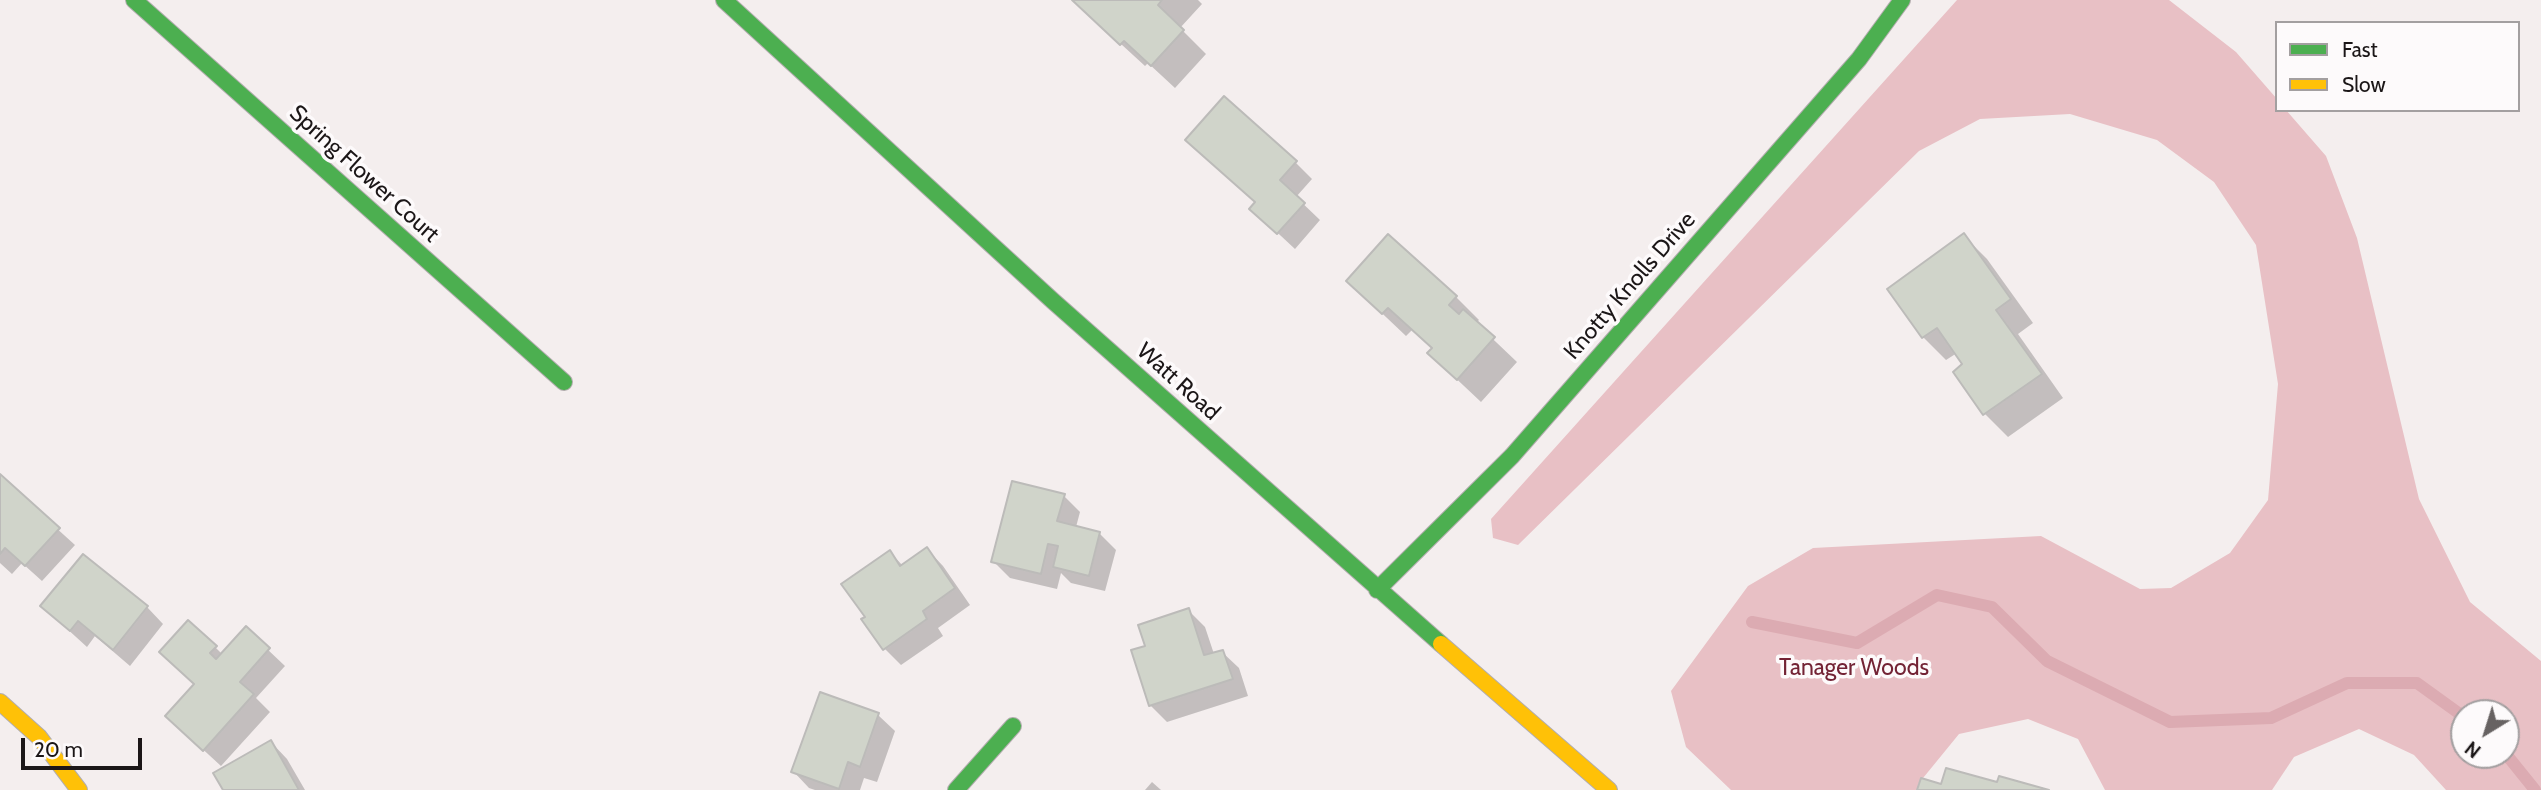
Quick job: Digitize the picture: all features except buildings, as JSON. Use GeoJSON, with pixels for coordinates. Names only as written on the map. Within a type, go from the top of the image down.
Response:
{"type":"FeatureCollection","features":[{"type":"Feature","properties":{"kind":"street","name":"Spring Flower Court"},"geometry":{"type":"LineString","coordinates":[[134,0],[564,382]]}},
{"type":"Feature","properties":{"kind":"street","name":"Watt Road"},"geometry":{"type":"LineString","coordinates":[[724,0],[924,186],[1377,590],[1609,790]]}},
{"type":"Feature","properties":{"kind":"street","name":"Knotty Knolls Drive"},"geometry":{"type":"LineString","coordinates":[[1377,590],[1512,456],[1859,59],[1902,0]]}},
{"type":"Feature","properties":{"kind":"street"},"geometry":{"type":"LineString","coordinates":[[0,702],[39,737],[79,790]]}},
{"type":"Feature","properties":{"kind":"street"},"geometry":{"type":"LineString","coordinates":[[956,790],[1013,726]]}},
{"type":"Feature","properties":{"kind":"green space","name":"Tanager Woods"},"geometry":{"type":"Polygon","coordinates":[[[1957,0],[2169,0],[2236,52],[2275,97],[2275,112],[2288,112],[2326,156],[2357,238],[2419,499],[2470,602],[2541,661],[2541,790],[2446,790],[2414,755],[2359,729],[2294,757],[2272,790],[2105,790],[2078,739],[2028,719],[1959,734],[1919,783],[1917,790],[1731,790],[1686,747],[1671,691],[1748,586],[1813,548],[2041,536],[2140,589],[2171,588],[2230,553],[2268,500],[2278,384],[2256,245],[2214,182],[2157,140],[2070,114],[1980,119],[1919,151],[1518,545],[1493,538],[1491,519],[1957,0]]]}},
{"type":"Feature","properties":{"kind":"waterway"},"geometry":{"type":"LineString","coordinates":[[1752,622],[1857,643],[1937,595],[1992,607],[2047,661],[2170,722],[2271,718],[2347,683],[2417,683],[2450,707]]}},
{"type":"Feature","properties":{"kind":"waterway"},"geometry":{"type":"LineString","coordinates":[[2518,769],[2535,790]]}},
{"type":"Feature","properties":{"kind":"traffic: fast"},"geometry":{"type":"LineString","coordinates":[[134,0],[564,382]]}},
{"type":"Feature","properties":{"kind":"traffic: fast"},"geometry":{"type":"LineString","coordinates":[[724,0],[1053,301],[1441,644]]}},
{"type":"Feature","properties":{"kind":"traffic: fast"},"geometry":{"type":"LineString","coordinates":[[1377,590],[1512,456],[1859,59],[1902,0]]}},
{"type":"Feature","properties":{"kind":"traffic: fast"},"geometry":{"type":"LineString","coordinates":[[956,790],[1013,726]]}},
{"type":"Feature","properties":{"kind":"traffic: slow"},"geometry":{"type":"LineString","coordinates":[[1441,644],[1609,790]]}},
{"type":"Feature","properties":{"kind":"traffic: slow"},"geometry":{"type":"LineString","coordinates":[[0,702],[39,737],[79,790]]}}]}
